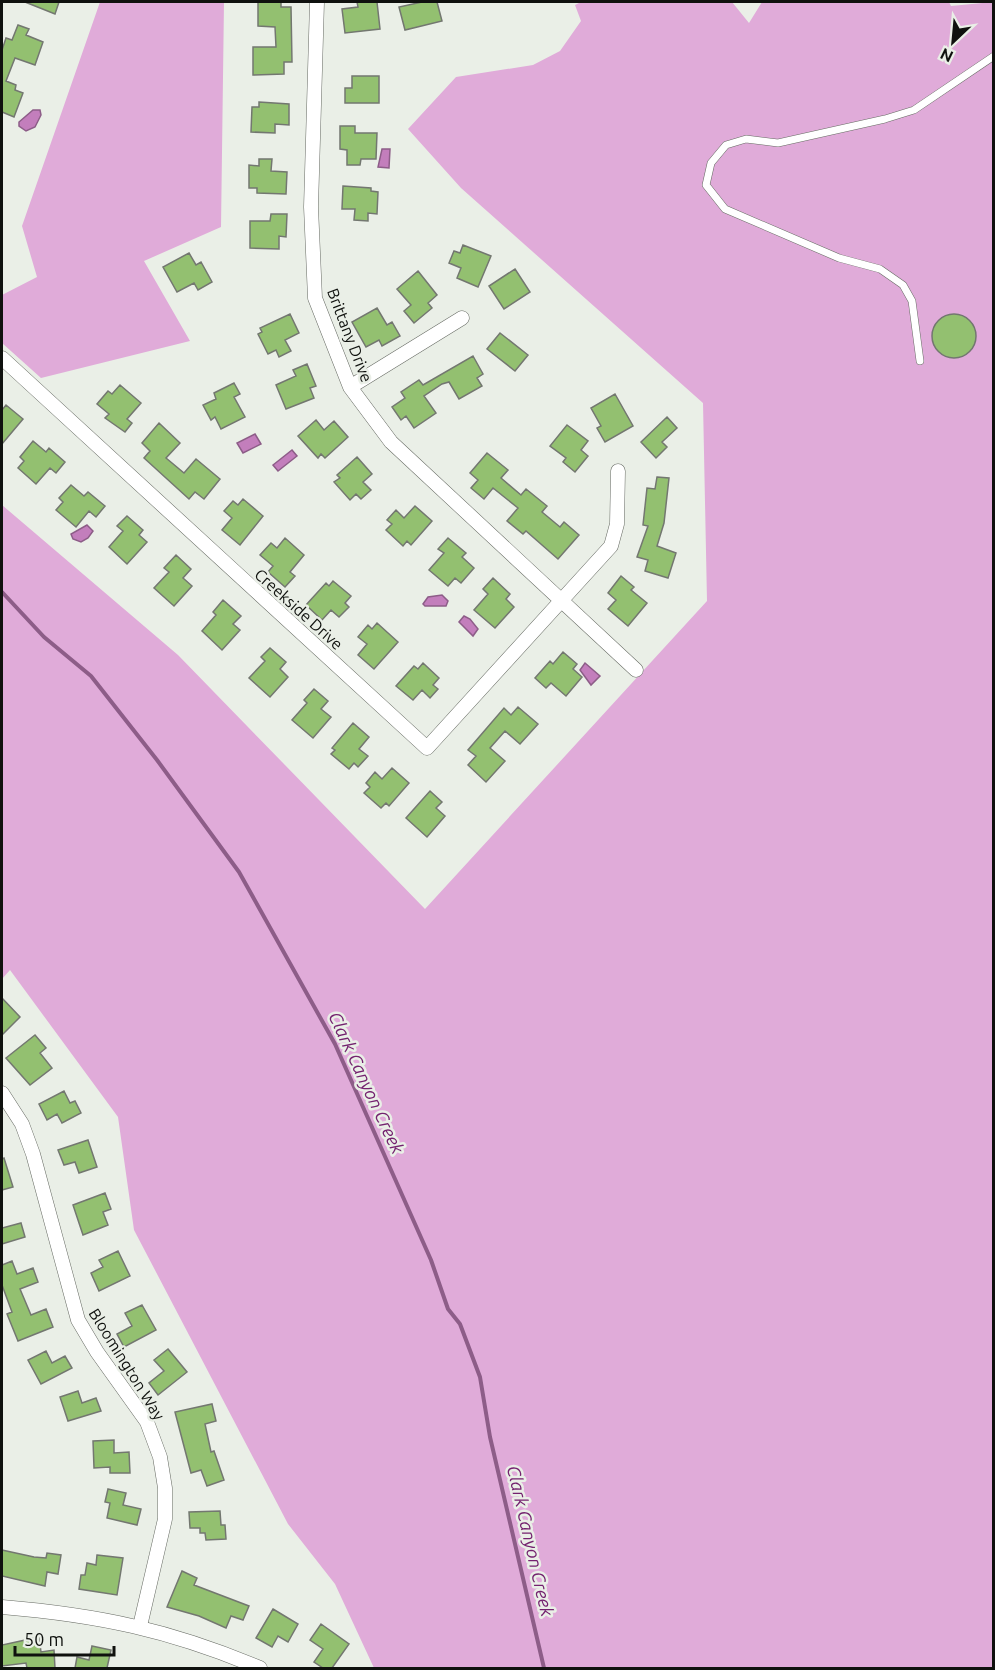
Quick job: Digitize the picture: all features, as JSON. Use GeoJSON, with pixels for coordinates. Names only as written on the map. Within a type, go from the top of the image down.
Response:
{"type":"FeatureCollection","features":[{"type":"Feature","properties":{"kind":"street","name":"Brittany Drive"},"geometry":{"type":"LineString","coordinates":[[317,2],[311,207],[315,298],[350,387],[391,442],[636,670]]}},
{"type":"Feature","properties":{"kind":"street"},"geometry":{"type":"LineString","coordinates":[[350,387],[462,318]]}},
{"type":"Feature","properties":{"kind":"street","name":"Creekside Drive"},"geometry":{"type":"LineString","coordinates":[[2,358],[427,748],[561,600]]}},
{"type":"Feature","properties":{"kind":"street"},"geometry":{"type":"LineString","coordinates":[[561,600],[611,546],[617,524],[618,471]]}},
{"type":"Feature","properties":{"kind":"street","name":"Bloomington Way"},"geometry":{"type":"LineString","coordinates":[[2,1093],[22,1124],[33,1154],[78,1320],[97,1352],[147,1422],[160,1457],[165,1488],[165,1519],[140,1626]]}},
{"type":"Feature","properties":{"kind":"street"},"geometry":{"type":"LineString","coordinates":[[2,1607],[49,1611],[140,1626],[185,1639],[260,1668]]}},
{"type":"Feature","properties":{"kind":"lane"},"geometry":{"type":"LineString","coordinates":[[920,361],[912,301],[903,285],[880,269],[839,258],[725,209],[706,185],[711,163],[726,145],[746,139],[778,143],[914,110],[993,56]]}},
{"type":"Feature","properties":{"kind":"shaded area"},"geometry":{"type":"Polygon","coordinates":[[[100,2],[224,2],[221,227],[144,261],[190,341],[41,378],[2,343],[2,295],[37,277],[22,226],[100,2]]]}},
{"type":"Feature","properties":{"kind":"shaded area"},"geometry":{"type":"Polygon","coordinates":[[[581,2],[732,2],[749,23],[762,2],[949,2],[951,6],[993,2],[993,1668],[374,1668],[335,1584],[288,1524],[134,1230],[118,1117],[10,970],[2,979],[2,505],[178,655],[425,909],[707,601],[703,403],[461,188],[408,129],[456,77],[533,65],[560,51],[581,21],[575,5],[581,2]]]}},
{"type":"Feature","properties":{"kind":"shaded area"},"geometry":{"type":"Polygon","coordinates":[[[33,110],[40,110],[41,115],[35,127],[26,131],[19,126],[19,122],[33,110]]]}},
{"type":"Feature","properties":{"kind":"shaded area"},"geometry":{"type":"Polygon","coordinates":[[[382,149],[390,149],[389,168],[378,167],[382,149]]]}},
{"type":"Feature","properties":{"kind":"shaded area"},"geometry":{"type":"Polygon","coordinates":[[[255,434],[261,444],[243,453],[237,443],[255,434]]]}},
{"type":"Feature","properties":{"kind":"shaded area"},"geometry":{"type":"Polygon","coordinates":[[[292,450],[297,456],[278,471],[273,465],[292,450]]]}},
{"type":"Feature","properties":{"kind":"shaded area"},"geometry":{"type":"Polygon","coordinates":[[[87,525],[93,531],[88,538],[81,542],[73,539],[71,534],[87,525]]]}},
{"type":"Feature","properties":{"kind":"shaded area"},"geometry":{"type":"Polygon","coordinates":[[[442,595],[448,601],[446,606],[425,606],[423,604],[428,597],[442,595]]]}},
{"type":"Feature","properties":{"kind":"shaded area"},"geometry":{"type":"Polygon","coordinates":[[[464,616],[470,619],[478,629],[473,636],[459,622],[464,616]]]}},
{"type":"Feature","properties":{"kind":"shaded area"},"geometry":{"type":"Polygon","coordinates":[[[585,663],[600,676],[591,685],[580,670],[585,663]]]}},
{"type":"Feature","properties":{"kind":"building"},"geometry":{"type":"Polygon","coordinates":[[[25,2],[59,2],[55,14],[25,2]]]}},
{"type":"Feature","properties":{"kind":"building"},"geometry":{"type":"Polygon","coordinates":[[[258,2],[281,2],[281,7],[291,7],[292,62],[284,62],[284,74],[253,75],[253,47],[276,47],[275,27],[258,26],[258,2]]]}},
{"type":"Feature","properties":{"kind":"building"},"geometry":{"type":"Polygon","coordinates":[[[357,2],[377,2],[380,29],[345,33],[342,9],[358,7],[357,2]]]}},
{"type":"Feature","properties":{"kind":"building"},"geometry":{"type":"Polygon","coordinates":[[[422,2],[437,2],[442,21],[405,30],[399,7],[422,2]]]}},
{"type":"Feature","properties":{"kind":"building"},"geometry":{"type":"Polygon","coordinates":[[[18,25],[29,29],[26,35],[43,42],[35,65],[15,58],[6,81],[16,85],[15,90],[23,93],[14,117],[2,112],[2,50],[6,38],[12,40],[18,25]]]}},
{"type":"Feature","properties":{"kind":"building"},"geometry":{"type":"Polygon","coordinates":[[[352,76],[379,76],[379,103],[345,103],[345,88],[352,88],[352,76]]]}},
{"type":"Feature","properties":{"kind":"building"},"geometry":{"type":"Polygon","coordinates":[[[259,102],[289,104],[289,125],[275,124],[275,133],[251,132],[252,107],[259,107],[259,102]]]}},
{"type":"Feature","properties":{"kind":"building"},"geometry":{"type":"Polygon","coordinates":[[[340,126],[355,126],[355,133],[377,133],[376,159],[361,159],[360,165],[347,165],[347,150],[340,149],[340,126]]]}},
{"type":"Feature","properties":{"kind":"building"},"geometry":{"type":"Polygon","coordinates":[[[259,159],[272,159],[271,171],[287,172],[286,194],[257,193],[257,188],[249,188],[249,165],[259,166],[259,159]]]}},
{"type":"Feature","properties":{"kind":"building"},"geometry":{"type":"Polygon","coordinates":[[[343,186],[371,188],[371,191],[378,192],[377,214],[368,213],[368,221],[354,220],[355,209],[342,209],[343,186]]]}},
{"type":"Feature","properties":{"kind":"building"},"geometry":{"type":"Polygon","coordinates":[[[271,214],[287,214],[286,237],[279,236],[279,249],[250,248],[250,221],[270,221],[271,214]]]}},
{"type":"Feature","properties":{"kind":"building"},"geometry":{"type":"Polygon","coordinates":[[[463,245],[491,256],[478,287],[457,278],[461,268],[449,263],[454,251],[460,253],[463,245]]]}},
{"type":"Feature","properties":{"kind":"building"},"geometry":{"type":"Polygon","coordinates":[[[189,253],[196,265],[201,262],[212,282],[198,290],[194,283],[177,292],[163,267],[189,253]]]}},
{"type":"Feature","properties":{"kind":"building"},"geometry":{"type":"Polygon","coordinates":[[[515,269],[530,292],[504,309],[489,286],[515,269]]]}},
{"type":"Feature","properties":{"kind":"building"},"geometry":{"type":"Polygon","coordinates":[[[418,271],[437,295],[428,303],[432,308],[414,323],[404,311],[411,305],[397,289],[418,271]]]}},
{"type":"Feature","properties":{"kind":"building"},"geometry":{"type":"Polygon","coordinates":[[[377,308],[387,325],[392,322],[400,336],[382,346],[379,340],[366,347],[352,322],[377,308]]]}},
{"type":"Feature","properties":{"kind":"building"},"geometry":{"type":"Polygon","coordinates":[[[290,314],[299,333],[285,340],[291,351],[279,357],[276,350],[268,354],[258,334],[262,332],[260,328],[290,314]]]}},
{"type":"Feature","properties":{"kind":"building"},"geometry":{"type":"Polygon","coordinates":[[[954,314],[970,320],[976,336],[970,352],[954,358],[938,352],[932,336],[938,320],[954,314]]]}},
{"type":"Feature","properties":{"kind":"building"},"geometry":{"type":"Polygon","coordinates":[[[500,333],[528,355],[515,371],[487,349],[500,333]]]}},
{"type":"Feature","properties":{"kind":"building"},"geometry":{"type":"Polygon","coordinates":[[[473,356],[483,374],[477,378],[482,386],[459,399],[449,382],[442,384],[424,396],[436,413],[414,428],[406,416],[401,420],[392,407],[405,398],[401,392],[419,380],[423,385],[473,356]]]}},
{"type":"Feature","properties":{"kind":"building"},"geometry":{"type":"Polygon","coordinates":[[[307,364],[316,386],[310,388],[314,398],[286,409],[276,385],[296,376],[293,370],[307,364]]]}},
{"type":"Feature","properties":{"kind":"building"},"geometry":{"type":"Polygon","coordinates":[[[234,383],[240,394],[234,397],[245,417],[221,429],[215,417],[211,420],[203,405],[216,399],[214,393],[234,383]]]}},
{"type":"Feature","properties":{"kind":"building"},"geometry":{"type":"Polygon","coordinates":[[[120,385],[141,403],[127,419],[132,423],[125,432],[105,418],[109,414],[97,404],[108,391],[112,394],[120,385]]]}},
{"type":"Feature","properties":{"kind":"building"},"geometry":{"type":"Polygon","coordinates":[[[615,394],[633,426],[605,442],[597,428],[601,426],[591,408],[615,394]]]}},
{"type":"Feature","properties":{"kind":"building"},"geometry":{"type":"Polygon","coordinates":[[[6,405],[23,419],[2,444],[2,410],[6,405]]]}},
{"type":"Feature","properties":{"kind":"building"},"geometry":{"type":"Polygon","coordinates":[[[667,417],[677,428],[662,442],[667,447],[656,458],[641,442],[667,417]]]}},
{"type":"Feature","properties":{"kind":"building"},"geometry":{"type":"Polygon","coordinates":[[[316,420],[324,430],[334,421],[348,437],[325,458],[321,454],[318,458],[298,436],[316,420]]]}},
{"type":"Feature","properties":{"kind":"building"},"geometry":{"type":"Polygon","coordinates":[[[159,423],[180,443],[166,458],[184,473],[196,459],[220,479],[204,499],[195,492],[189,499],[144,458],[150,451],[142,443],[159,423]]]}},
{"type":"Feature","properties":{"kind":"building"},"geometry":{"type":"Polygon","coordinates":[[[567,425],[588,441],[581,450],[588,456],[575,472],[563,462],[566,458],[550,446],[567,425]]]}},
{"type":"Feature","properties":{"kind":"building"},"geometry":{"type":"Polygon","coordinates":[[[33,441],[46,452],[49,448],[65,462],[56,473],[50,468],[36,484],[18,468],[24,461],[20,457],[33,441]]]}},
{"type":"Feature","properties":{"kind":"building"},"geometry":{"type":"Polygon","coordinates":[[[487,453],[508,470],[501,478],[521,495],[526,489],[547,506],[542,512],[560,527],[564,522],[579,535],[558,559],[526,531],[523,534],[507,521],[518,508],[493,488],[484,499],[471,488],[478,480],[470,473],[487,453]]]}},
{"type":"Feature","properties":{"kind":"building"},"geometry":{"type":"Polygon","coordinates":[[[357,457],[372,474],[363,482],[371,490],[361,499],[356,494],[350,500],[334,482],[340,478],[337,475],[357,457]]]}},
{"type":"Feature","properties":{"kind":"building"},"geometry":{"type":"Polygon","coordinates":[[[657,477],[669,478],[664,523],[657,546],[676,553],[668,578],[645,571],[648,560],[637,557],[648,526],[643,525],[647,488],[655,489],[657,477]]]}},
{"type":"Feature","properties":{"kind":"building"},"geometry":{"type":"Polygon","coordinates":[[[71,485],[84,496],[88,492],[105,506],[96,517],[89,511],[76,527],[56,510],[63,502],[59,498],[71,485]]]}},
{"type":"Feature","properties":{"kind":"building"},"geometry":{"type":"Polygon","coordinates":[[[243,499],[263,516],[240,545],[222,530],[232,518],[224,511],[233,501],[238,505],[243,499]]]}},
{"type":"Feature","properties":{"kind":"building"},"geometry":{"type":"Polygon","coordinates":[[[415,506],[432,521],[411,545],[407,541],[403,546],[386,530],[392,524],[387,520],[396,510],[404,518],[415,506]]]}},
{"type":"Feature","properties":{"kind":"building"},"geometry":{"type":"Polygon","coordinates":[[[127,516],[143,530],[139,535],[147,542],[127,564],[109,547],[123,531],[117,526],[127,516]]]}},
{"type":"Feature","properties":{"kind":"building"},"geometry":{"type":"Polygon","coordinates":[[[285,538],[304,555],[290,572],[295,576],[285,587],[268,572],[273,566],[260,555],[271,543],[277,548],[285,538]]]}},
{"type":"Feature","properties":{"kind":"building"},"geometry":{"type":"Polygon","coordinates":[[[448,538],[466,553],[462,557],[474,568],[461,583],[455,578],[448,586],[429,570],[444,553],[438,549],[448,538]]]}},
{"type":"Feature","properties":{"kind":"building"},"geometry":{"type":"Polygon","coordinates":[[[176,555],[191,569],[183,578],[192,586],[174,606],[154,588],[169,572],[164,568],[176,555]]]}},
{"type":"Feature","properties":{"kind":"building"},"geometry":{"type":"Polygon","coordinates":[[[621,576],[634,587],[631,590],[647,603],[628,626],[608,609],[616,600],[608,593],[621,576]]]}},
{"type":"Feature","properties":{"kind":"building"},"geometry":{"type":"Polygon","coordinates":[[[493,578],[510,594],[506,599],[514,607],[495,628],[474,610],[488,594],[483,589],[493,578]]]}},
{"type":"Feature","properties":{"kind":"building"},"geometry":{"type":"Polygon","coordinates":[[[333,581],[351,596],[345,603],[349,607],[339,617],[331,610],[322,620],[306,605],[326,583],[329,586],[333,581]]]}},
{"type":"Feature","properties":{"kind":"building"},"geometry":{"type":"Polygon","coordinates":[[[223,600],[241,616],[233,624],[240,630],[222,650],[202,631],[216,615],[213,612],[223,600]]]}},
{"type":"Feature","properties":{"kind":"building"},"geometry":{"type":"Polygon","coordinates":[[[377,623],[398,642],[374,669],[358,655],[367,644],[358,637],[368,625],[372,629],[377,623]]]}},
{"type":"Feature","properties":{"kind":"building"},"geometry":{"type":"Polygon","coordinates":[[[270,648],[286,662],[280,669],[288,677],[270,697],[249,678],[265,661],[261,657],[270,648]]]}},
{"type":"Feature","properties":{"kind":"building"},"geometry":{"type":"Polygon","coordinates":[[[563,652],[577,664],[573,669],[582,677],[566,696],[551,683],[546,688],[535,678],[550,661],[553,664],[563,652]]]}},
{"type":"Feature","properties":{"kind":"building"},"geometry":{"type":"Polygon","coordinates":[[[423,663],[439,678],[433,685],[438,689],[430,698],[422,690],[413,700],[396,686],[414,666],[418,669],[423,663]]]}},
{"type":"Feature","properties":{"kind":"building"},"geometry":{"type":"Polygon","coordinates":[[[314,689],[328,701],[321,709],[331,717],[313,738],[292,720],[307,703],[304,700],[314,689]]]}},
{"type":"Feature","properties":{"kind":"building"},"geometry":{"type":"Polygon","coordinates":[[[518,707],[538,724],[520,744],[505,731],[490,748],[505,761],[486,782],[468,765],[476,756],[468,750],[504,708],[511,715],[518,707]]]}},
{"type":"Feature","properties":{"kind":"building"},"geometry":{"type":"Polygon","coordinates":[[[353,723],[369,737],[359,749],[368,756],[358,767],[354,763],[349,769],[331,754],[335,750],[332,748],[353,723]]]}},
{"type":"Feature","properties":{"kind":"building"},"geometry":{"type":"Polygon","coordinates":[[[392,768],[409,783],[389,806],[386,803],[381,808],[364,793],[370,787],[366,783],[375,772],[382,779],[392,768]]]}},
{"type":"Feature","properties":{"kind":"building"},"geometry":{"type":"Polygon","coordinates":[[[430,791],[442,802],[436,808],[445,816],[427,837],[406,818],[430,791]]]}},
{"type":"Feature","properties":{"kind":"building"},"geometry":{"type":"Polygon","coordinates":[[[2,998],[20,1017],[2,1035],[2,998]]]}},
{"type":"Feature","properties":{"kind":"building"},"geometry":{"type":"Polygon","coordinates":[[[35,1035],[46,1048],[40,1053],[52,1068],[30,1085],[6,1058],[35,1035]]]}},
{"type":"Feature","properties":{"kind":"building"},"geometry":{"type":"Polygon","coordinates":[[[64,1091],[70,1103],[75,1101],[81,1113],[62,1123],[57,1114],[47,1120],[39,1104],[64,1091]]]}},
{"type":"Feature","properties":{"kind":"building"},"geometry":{"type":"Polygon","coordinates":[[[88,1140],[97,1167],[79,1173],[75,1162],[64,1165],[58,1150],[88,1140]]]}},
{"type":"Feature","properties":{"kind":"building"},"geometry":{"type":"Polygon","coordinates":[[[4,1158],[13,1187],[2,1190],[2,1159],[4,1158]]]}},
{"type":"Feature","properties":{"kind":"building"},"geometry":{"type":"Polygon","coordinates":[[[105,1193],[111,1209],[103,1212],[108,1225],[83,1235],[73,1205],[105,1193]]]}},
{"type":"Feature","properties":{"kind":"building"},"geometry":{"type":"Polygon","coordinates":[[[21,1223],[25,1237],[2,1244],[2,1228],[21,1223]]]}},
{"type":"Feature","properties":{"kind":"building"},"geometry":{"type":"Polygon","coordinates":[[[118,1251],[130,1276],[99,1291],[91,1273],[103,1267],[99,1260],[118,1251]]]}},
{"type":"Feature","properties":{"kind":"building"},"geometry":{"type":"Polygon","coordinates":[[[12,1261],[17,1274],[33,1268],[38,1282],[20,1289],[31,1315],[46,1309],[53,1327],[18,1341],[7,1314],[12,1312],[2,1285],[2,1265],[12,1261]]]}},
{"type":"Feature","properties":{"kind":"building"},"geometry":{"type":"Polygon","coordinates":[[[142,1305],[156,1330],[124,1347],[117,1334],[132,1326],[125,1313],[142,1305]]]}},
{"type":"Feature","properties":{"kind":"building"},"geometry":{"type":"Polygon","coordinates":[[[168,1349],[187,1372],[158,1395],[149,1383],[164,1371],[154,1360],[168,1349]]]}},
{"type":"Feature","properties":{"kind":"building"},"geometry":{"type":"Polygon","coordinates":[[[46,1351],[52,1363],[65,1356],[72,1368],[41,1384],[28,1360],[46,1351]]]}},
{"type":"Feature","properties":{"kind":"building"},"geometry":{"type":"Polygon","coordinates":[[[78,1391],[82,1403],[96,1398],[101,1411],[68,1421],[60,1397],[78,1391]]]}},
{"type":"Feature","properties":{"kind":"building"},"geometry":{"type":"Polygon","coordinates":[[[212,1404],[216,1421],[205,1424],[211,1452],[214,1451],[224,1480],[207,1486],[201,1470],[191,1473],[175,1412],[212,1404]]]}},
{"type":"Feature","properties":{"kind":"building"},"geometry":{"type":"Polygon","coordinates":[[[114,1440],[114,1453],[129,1452],[130,1473],[110,1473],[110,1467],[94,1468],[93,1441],[114,1440]]]}},
{"type":"Feature","properties":{"kind":"building"},"geometry":{"type":"Polygon","coordinates":[[[108,1489],[126,1493],[123,1505],[141,1509],[137,1525],[107,1518],[110,1503],[105,1502],[108,1489]]]}},
{"type":"Feature","properties":{"kind":"building"},"geometry":{"type":"Polygon","coordinates":[[[220,1511],[221,1525],[225,1525],[226,1539],[206,1540],[205,1533],[200,1533],[200,1528],[190,1528],[189,1512],[220,1511]]]}},
{"type":"Feature","properties":{"kind":"building"},"geometry":{"type":"Polygon","coordinates":[[[2,1550],[34,1557],[46,1558],[47,1553],[61,1555],[58,1574],[47,1572],[45,1586],[2,1576],[2,1550]]]}},
{"type":"Feature","properties":{"kind":"building"},"geometry":{"type":"Polygon","coordinates":[[[97,1555],[123,1558],[117,1595],[79,1589],[81,1575],[85,1575],[87,1563],[96,1565],[97,1555]]]}},
{"type":"Feature","properties":{"kind":"building"},"geometry":{"type":"Polygon","coordinates":[[[182,1571],[197,1578],[194,1585],[249,1606],[243,1620],[231,1616],[226,1628],[199,1616],[167,1607],[182,1571]]]}},
{"type":"Feature","properties":{"kind":"building"},"geometry":{"type":"Polygon","coordinates":[[[273,1609],[298,1624],[288,1642],[278,1636],[272,1647],[256,1638],[273,1609]]]}},
{"type":"Feature","properties":{"kind":"building"},"geometry":{"type":"Polygon","coordinates":[[[321,1624],[349,1644],[332,1668],[323,1668],[314,1662],[323,1649],[310,1640],[321,1624]]]}},
{"type":"Feature","properties":{"kind":"building"},"geometry":{"type":"Polygon","coordinates":[[[39,1637],[41,1652],[54,1650],[55,1668],[27,1668],[26,1663],[2,1666],[2,1645],[39,1637]]]}},
{"type":"Feature","properties":{"kind":"building"},"geometry":{"type":"Polygon","coordinates":[[[92,1646],[111,1650],[107,1668],[75,1668],[77,1657],[89,1660],[92,1646]]]}},
{"type":"Feature","properties":{"kind":"waterway","name":"Clark Canyon Creek"},"geometry":{"type":"LineString","coordinates":[[2,592],[44,637],[91,676],[157,760],[239,872],[335,1044],[431,1260],[448,1309],[460,1324],[480,1377],[490,1437],[544,1668]]}}]}
